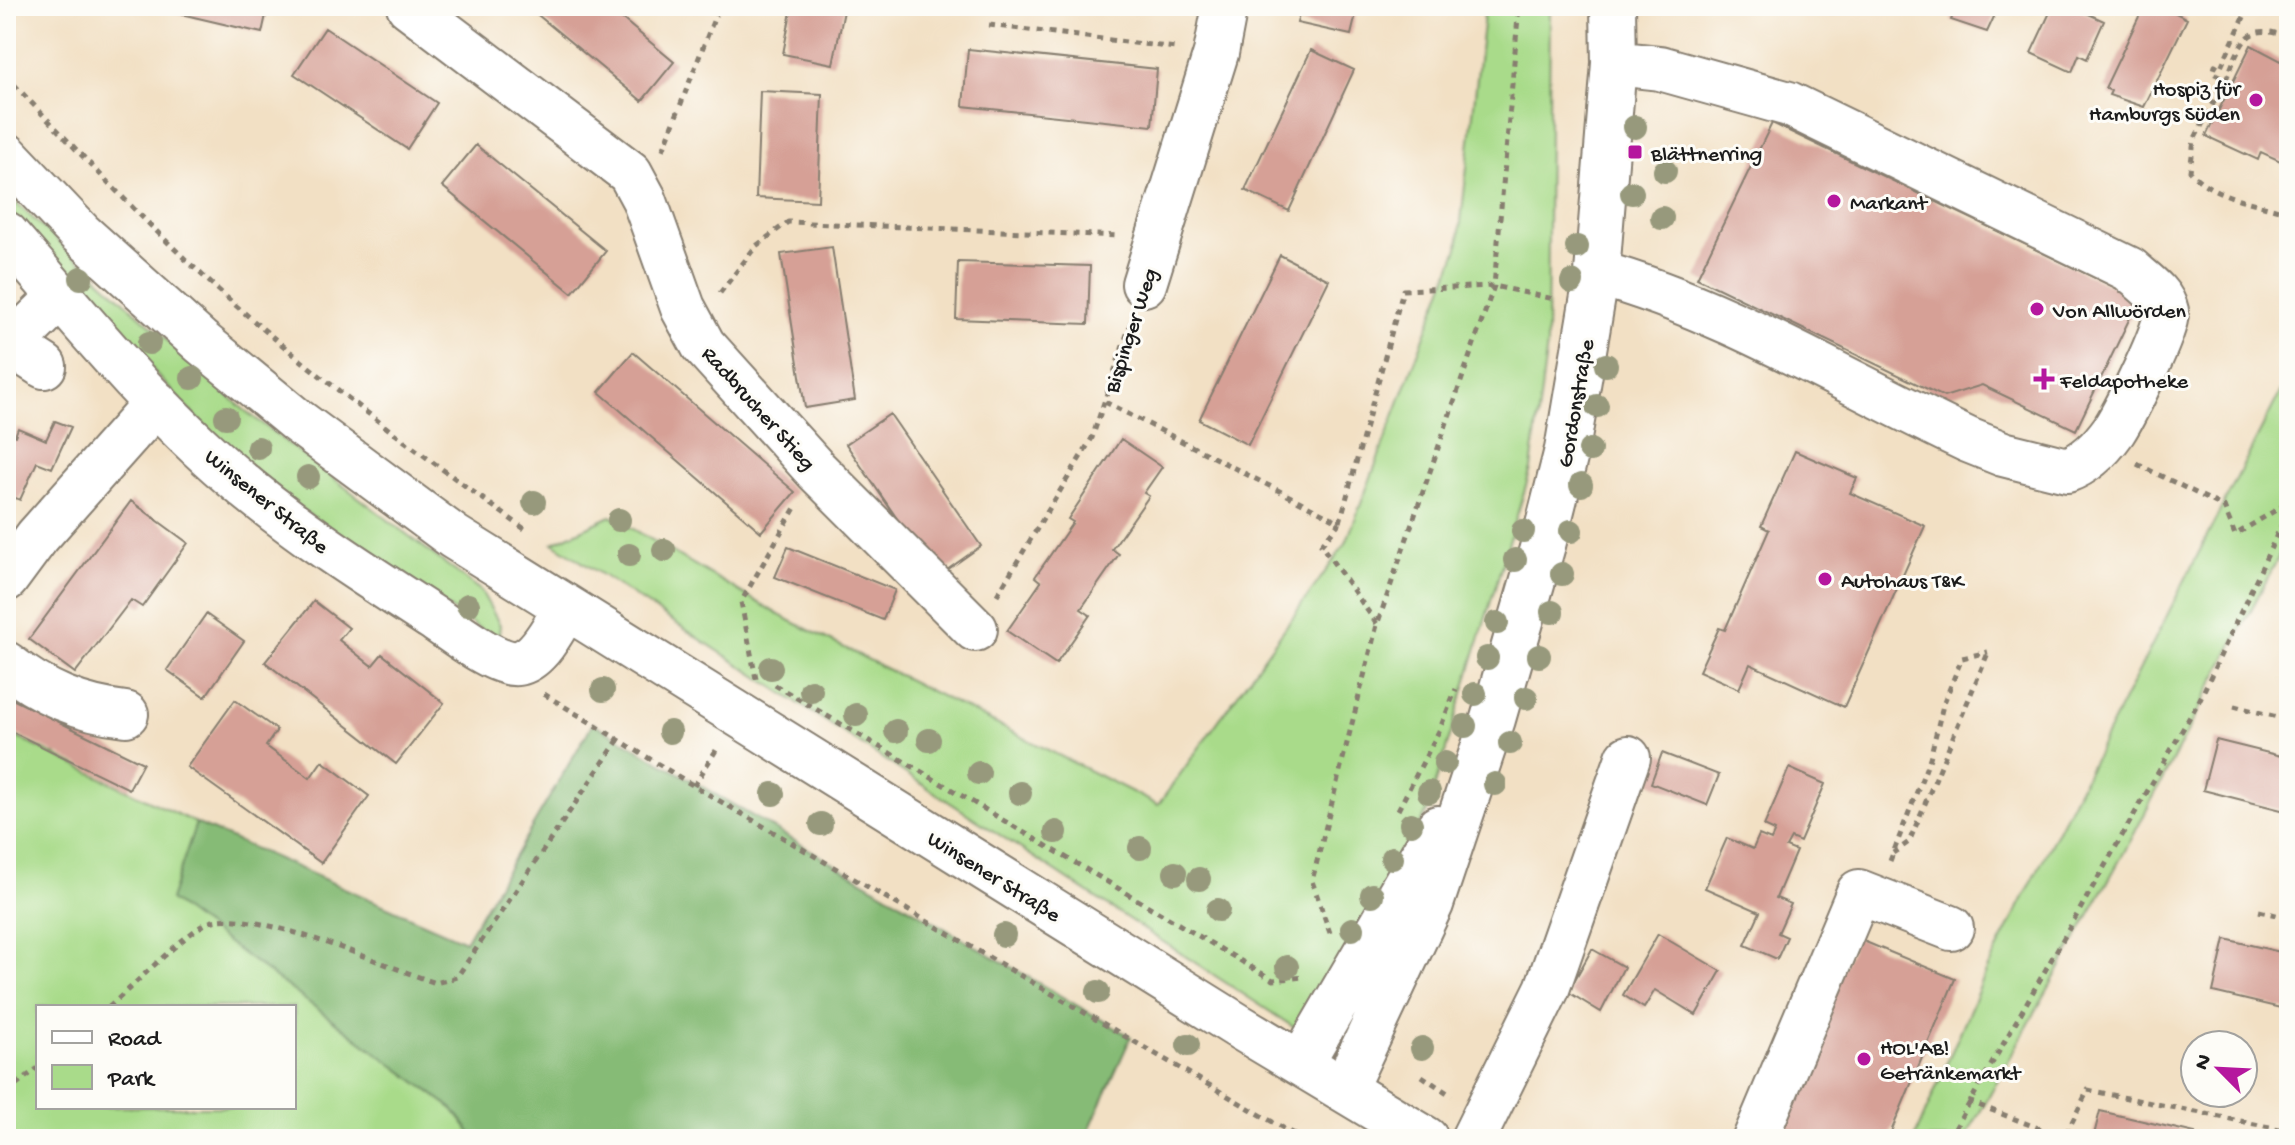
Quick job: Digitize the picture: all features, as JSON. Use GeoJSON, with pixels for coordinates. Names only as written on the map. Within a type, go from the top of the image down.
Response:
{"type":"FeatureCollection","features":[{"type":"Feature","properties":{"kind":"street","name":"Radbrucher Stieg"},"geometry":{"type":"LineString","coordinates":[[409,6],[630,173],[644,199],[693,328],[703,345],[816,470],[975,629]]}},
{"type":"Feature","properties":{"kind":"street","name":"Bispinger Weg"},"geometry":{"type":"LineString","coordinates":[[1144,284],[1216,53],[1225,6]]}},
{"type":"Feature","properties":{"kind":"street","name":"Gordonstraße"},"geometry":{"type":"LineString","coordinates":[[1344,1089],[1431,904],[1457,833],[1468,787],[1521,628],[1567,450],[1577,278],[1614,63],[1613,6]]}},
{"type":"Feature","properties":{"kind":"street"},"geometry":{"type":"LineString","coordinates":[[1577,278],[1638,285],[1762,339],[2003,454],[2067,470],[2080,466],[2114,429],[2163,331],[2166,313],[2161,298],[2129,269],[1789,104],[1660,68],[1614,63]]}},
{"type":"Feature","properties":{"kind":"street","name":"Winsener Straße"},"geometry":{"type":"LineString","coordinates":[[6,155],[80,233],[201,342],[272,400],[454,537],[565,610],[1426,1139]]}},
{"type":"Feature","properties":{"kind":"street","name":"Winsener Straße"},"geometry":{"type":"LineString","coordinates":[[6,234],[156,403],[229,473],[307,537],[499,659]]}},
{"type":"Feature","properties":{"kind":"street"},"geometry":{"type":"LineString","coordinates":[[44,366],[19,350],[20,336],[61,296]]}},
{"type":"Feature","properties":{"kind":"street"},"geometry":{"type":"LineString","coordinates":[[6,579],[37,537],[156,403]]}},
{"type":"Feature","properties":{"kind":"street"},"geometry":{"type":"LineString","coordinates":[[499,659],[515,664],[529,658],[565,610]]}},
{"type":"Feature","properties":{"kind":"street"},"geometry":{"type":"LineString","coordinates":[[6,664],[31,684],[89,710],[126,714]]}},
{"type":"Feature","properties":{"kind":"street"},"geometry":{"type":"LineString","coordinates":[[1473,1139],[1547,989],[1628,758]]}},
{"type":"Feature","properties":{"kind":"street","name":"Gordonstraße"},"geometry":{"type":"LineString","coordinates":[[1301,1063],[1433,834],[1468,787]]}},
{"type":"Feature","properties":{"kind":"street"},"geometry":{"type":"LineString","coordinates":[[1755,1139],[1859,892],[1951,928]]}},
{"type":"Feature","properties":{"kind":"path"},"geometry":{"type":"LineString","coordinates":[[644,199],[719,6]]}},
{"type":"Feature","properties":{"kind":"path"},"geometry":{"type":"LineString","coordinates":[[1338,925],[1332,938],[1312,881],[1377,625],[1494,286],[1519,6]]}},
{"type":"Feature","properties":{"kind":"path"},"geometry":{"type":"LineString","coordinates":[[2226,79],[2213,73],[2215,66],[2220,69],[2249,6]]}},
{"type":"Feature","properties":{"kind":"path"},"geometry":{"type":"LineString","coordinates":[[989,25],[1216,53]]}},
{"type":"Feature","properties":{"kind":"path"},"geometry":{"type":"LineString","coordinates":[[2289,38],[2268,30],[2253,32],[2244,39],[2194,140],[2190,171],[2197,181],[2216,190],[2289,213]]}},
{"type":"Feature","properties":{"kind":"path"},"geometry":{"type":"LineString","coordinates":[[6,76],[89,163],[216,287],[383,427],[530,533]]}},
{"type":"Feature","properties":{"kind":"path"},"geometry":{"type":"LineString","coordinates":[[693,328],[756,246],[788,222],[1158,239]]}},
{"type":"Feature","properties":{"kind":"path"},"geometry":{"type":"LineString","coordinates":[[1552,314],[1555,299],[1577,278]]}},
{"type":"Feature","properties":{"kind":"path","name":"Bispinger Weg"},"geometry":{"type":"LineString","coordinates":[[975,629],[1028,550],[1092,438],[1144,284]]}},
{"type":"Feature","properties":{"kind":"path"},"geometry":{"type":"LineString","coordinates":[[1377,625],[1321,545],[1340,522],[1403,290],[1494,286],[1555,299]]}},
{"type":"Feature","properties":{"kind":"path"},"geometry":{"type":"LineString","coordinates":[[1105,402],[1340,522]]}},
{"type":"Feature","properties":{"kind":"path"},"geometry":{"type":"LineString","coordinates":[[2100,446],[2224,507],[2235,535],[2289,502]]}},
{"type":"Feature","properties":{"kind":"path"},"geometry":{"type":"LineString","coordinates":[[744,667],[758,675],[741,602],[816,470]]}},
{"type":"Feature","properties":{"kind":"path"},"geometry":{"type":"LineString","coordinates":[[1949,1139],[2200,699],[2289,509]]}},
{"type":"Feature","properties":{"kind":"path"},"geometry":{"type":"LineString","coordinates":[[1875,898],[1930,758],[1943,705],[1962,658],[1988,652],[1909,842],[1893,853]]}},
{"type":"Feature","properties":{"kind":"path"},"geometry":{"type":"LineString","coordinates":[[499,659],[540,692],[694,786],[1302,1139]]}},
{"type":"Feature","properties":{"kind":"path"},"geometry":{"type":"LineString","coordinates":[[1393,818],[1439,731],[1460,678]]}},
{"type":"Feature","properties":{"kind":"path"},"geometry":{"type":"LineString","coordinates":[[772,683],[1273,980],[1309,976]]}},
{"type":"Feature","properties":{"kind":"path"},"geometry":{"type":"LineString","coordinates":[[2234,706],[2289,720]]}},
{"type":"Feature","properties":{"kind":"path"},"geometry":{"type":"LineString","coordinates":[[111,1005],[204,925],[225,919],[259,922],[436,983],[457,977],[619,739]]}},
{"type":"Feature","properties":{"kind":"path"},"geometry":{"type":"LineString","coordinates":[[2259,911],[2289,918]]}},
{"type":"Feature","properties":{"kind":"path"},"geometry":{"type":"LineString","coordinates":[[6,1092],[36,1070]]}},
{"type":"Feature","properties":{"kind":"path"},"geometry":{"type":"LineString","coordinates":[[1968,1101],[2064,1138],[2088,1090],[2289,1131]]}},
{"type":"Feature","properties":{"kind":"green space"},"geometry":{"type":"Polygon","coordinates":[[[1485,6],[1550,6],[1547,345],[1531,469],[1427,812],[1298,1030],[553,543],[611,516],[783,617],[1158,805],[1346,543],[1458,248],[1485,6]]]}},
{"type":"Feature","properties":{"kind":"green space"},"geometry":{"type":"Polygon","coordinates":[[[6,194],[243,409],[481,591],[500,625],[498,641],[271,489],[188,409],[6,208],[6,194]]]}},
{"type":"Feature","properties":{"kind":"green space"},"geometry":{"type":"Polygon","coordinates":[[[2289,375],[2289,537],[2132,838],[1965,1139],[1914,1139],[1987,970],[2289,375]]]}},
{"type":"Feature","properties":{"kind":"green space"},"geometry":{"type":"Polygon","coordinates":[[[593,723],[1131,1037],[1085,1139],[476,1139],[453,1109],[170,900],[196,823],[465,941],[593,723]]]}},
{"type":"Feature","properties":{"kind":"green space"},"geometry":{"type":"Polygon","coordinates":[[[6,732],[196,823],[171,900],[453,1109],[476,1139],[6,1139],[6,732]]]}},
{"type":"Feature","properties":{"kind":"building"},"geometry":{"type":"Polygon","coordinates":[[[147,6],[268,6],[262,33],[147,6]]]}},
{"type":"Feature","properties":{"kind":"building"},"geometry":{"type":"Polygon","coordinates":[[[527,6],[607,6],[674,62],[642,101],[527,6]]]}},
{"type":"Feature","properties":{"kind":"building"},"geometry":{"type":"Polygon","coordinates":[[[792,6],[845,6],[833,64],[783,54],[792,6]]]}},
{"type":"Feature","properties":{"kind":"building"},"geometry":{"type":"Polygon","coordinates":[[[1301,6],[1358,6],[1351,35],[1297,23],[1301,6]]]}},
{"type":"Feature","properties":{"kind":"building"},"geometry":{"type":"Polygon","coordinates":[[[1950,6],[1999,6],[1987,32],[1951,20],[1953,15],[1947,13],[1950,6]]]}},
{"type":"Feature","properties":{"kind":"building"},"geometry":{"type":"Polygon","coordinates":[[[2053,6],[2071,6],[2104,21],[2087,59],[2079,55],[2072,72],[2031,53],[2053,6]]]}},
{"type":"Feature","properties":{"kind":"building"},"geometry":{"type":"Polygon","coordinates":[[[2144,6],[2172,6],[2176,8],[2174,12],[2187,19],[2144,107],[2109,95],[2111,91],[2105,88],[2144,6]]]}},
{"type":"Feature","properties":{"kind":"building"},"geometry":{"type":"Polygon","coordinates":[[[325,28],[437,103],[407,149],[294,74],[325,28]]]}},
{"type":"Feature","properties":{"kind":"building","name":"Hospiz für Hamburgs Süden"},"geometry":{"type":"Polygon","coordinates":[[[2251,45],[2289,65],[2289,165],[2261,152],[2258,160],[2206,136],[2251,45]]]}},
{"type":"Feature","properties":{"kind":"building"},"geometry":{"type":"Polygon","coordinates":[[[968,49],[1157,69],[1152,126],[963,106],[968,49]]]}},
{"type":"Feature","properties":{"kind":"building"},"geometry":{"type":"Polygon","coordinates":[[[1311,50],[1354,70],[1289,211],[1245,190],[1311,50]]]}},
{"type":"Feature","properties":{"kind":"building"},"geometry":{"type":"Polygon","coordinates":[[[760,91],[822,94],[818,201],[756,198],[760,91]]]}},
{"type":"Feature","properties":{"kind":"building","name":"Markant"},"geometry":{"type":"Polygon","coordinates":[[[1772,123],[2139,299],[2076,430],[1982,385],[1944,397],[1697,278],[1772,123]]]}},
{"type":"Feature","properties":{"kind":"building"},"geometry":{"type":"Polygon","coordinates":[[[476,145],[606,251],[572,293],[442,186],[476,145]]]}},
{"type":"Feature","properties":{"kind":"building"},"geometry":{"type":"Polygon","coordinates":[[[832,247],[855,400],[805,408],[781,254],[832,247]]]}},
{"type":"Feature","properties":{"kind":"building"},"geometry":{"type":"Polygon","coordinates":[[[1280,255],[1329,280],[1248,445],[1199,420],[1280,255]]]}},
{"type":"Feature","properties":{"kind":"building"},"geometry":{"type":"Polygon","coordinates":[[[958,262],[1090,266],[1088,324],[956,319],[958,262]]]}},
{"type":"Feature","properties":{"kind":"building"},"geometry":{"type":"Polygon","coordinates":[[[633,352],[795,492],[761,532],[599,392],[633,352]]]}},
{"type":"Feature","properties":{"kind":"building"},"geometry":{"type":"Polygon","coordinates":[[[890,414],[981,546],[937,577],[846,444],[890,414]]]}},
{"type":"Feature","properties":{"kind":"building"},"geometry":{"type":"Polygon","coordinates":[[[55,421],[71,427],[52,468],[37,462],[20,500],[6,494],[6,432],[15,436],[18,428],[46,440],[55,421]]]}},
{"type":"Feature","properties":{"kind":"building"},"geometry":{"type":"Polygon","coordinates":[[[1121,439],[1162,467],[1144,493],[1149,496],[1112,549],[1119,554],[1081,609],[1090,615],[1056,664],[1007,631],[1041,582],[1035,577],[1073,522],[1068,519],[1121,439]]]}},
{"type":"Feature","properties":{"kind":"building","name":"Autohaus T&K"},"geometry":{"type":"Polygon","coordinates":[[[1795,451],[1857,478],[1850,493],[1925,526],[1844,707],[1750,664],[1739,689],[1699,671],[1719,628],[1725,630],[1769,530],[1761,526],[1795,451]]]}},
{"type":"Feature","properties":{"kind":"building"},"geometry":{"type":"Polygon","coordinates":[[[131,501],[188,543],[142,607],[131,600],[75,673],[29,639],[131,501]]]}},
{"type":"Feature","properties":{"kind":"building"},"geometry":{"type":"Polygon","coordinates":[[[788,547],[895,590],[883,620],[775,577],[788,547]]]}},
{"type":"Feature","properties":{"kind":"building"},"geometry":{"type":"Polygon","coordinates":[[[314,601],[349,628],[339,640],[372,666],[382,654],[444,703],[396,764],[265,662],[314,601]]]}},
{"type":"Feature","properties":{"kind":"building"},"geometry":{"type":"Polygon","coordinates":[[[206,614],[244,641],[205,697],[167,670],[206,614]]]}},
{"type":"Feature","properties":{"kind":"building"},"geometry":{"type":"Polygon","coordinates":[[[6,696],[143,763],[129,789],[6,729],[6,696]]]}},
{"type":"Feature","properties":{"kind":"building"},"geometry":{"type":"Polygon","coordinates":[[[235,700],[277,730],[266,746],[310,778],[322,761],[369,796],[321,863],[187,767],[235,700]]]}},
{"type":"Feature","properties":{"kind":"building"},"geometry":{"type":"Polygon","coordinates":[[[2216,740],[2289,758],[2289,812],[2203,790],[2216,740]]]}},
{"type":"Feature","properties":{"kind":"building"},"geometry":{"type":"Polygon","coordinates":[[[1662,753],[1719,775],[1707,805],[1651,783],[1662,753]]]}},
{"type":"Feature","properties":{"kind":"building"},"geometry":{"type":"Polygon","coordinates":[[[1789,768],[1825,784],[1800,842],[1791,838],[1786,847],[1796,851],[1776,898],[1791,904],[1778,933],[1787,937],[1777,959],[1745,945],[1760,912],[1705,888],[1727,838],[1753,849],[1759,835],[1771,840],[1775,831],[1764,826],[1789,768]]]}},
{"type":"Feature","properties":{"kind":"building"},"geometry":{"type":"Polygon","coordinates":[[[1658,934],[1721,971],[1696,1015],[1655,990],[1644,1008],[1623,995],[1658,934]]]}},
{"type":"Feature","properties":{"kind":"building","name":"HOL'AB! Getränkemarkt"},"geometry":{"type":"Polygon","coordinates":[[[1856,938],[1955,979],[1888,1139],[1772,1139],[1856,938]]]}},
{"type":"Feature","properties":{"kind":"building"},"geometry":{"type":"Polygon","coordinates":[[[2225,939],[2289,954],[2289,1010],[2213,992],[2225,939]]]}},
{"type":"Feature","properties":{"kind":"building"},"geometry":{"type":"Polygon","coordinates":[[[1592,949],[1624,967],[1601,1012],[1568,992],[1592,949]]]}},
{"type":"Feature","properties":{"kind":"building"},"geometry":{"type":"Polygon","coordinates":[[[2100,1111],[2195,1133],[2194,1139],[2093,1139],[2100,1111]]]}},
{"type":"Feature","properties":{"kind":"place","name":"Hospiz für Hamburgs Süden"},"geometry":{"type":"Point","coordinates":[2256,100]}},
{"type":"Feature","properties":{"kind":"place","name":"Blättnerring"},"geometry":{"type":"Point","coordinates":[1635,152]}},
{"type":"Feature","properties":{"kind":"place","name":"Markant"},"geometry":{"type":"Point","coordinates":[1834,201]}},
{"type":"Feature","properties":{"kind":"place","name":"Von Allwörden"},"geometry":{"type":"Point","coordinates":[2037,309]}},
{"type":"Feature","properties":{"kind":"place","name":"Feldapotheke"},"geometry":{"type":"Point","coordinates":[2044,379]}},
{"type":"Feature","properties":{"kind":"place","name":"Autohaus T&K"},"geometry":{"type":"Point","coordinates":[1825,579]}},
{"type":"Feature","properties":{"kind":"place","name":"HOL'AB! Getränkemarkt"},"geometry":{"type":"Point","coordinates":[1864,1059]}}]}
